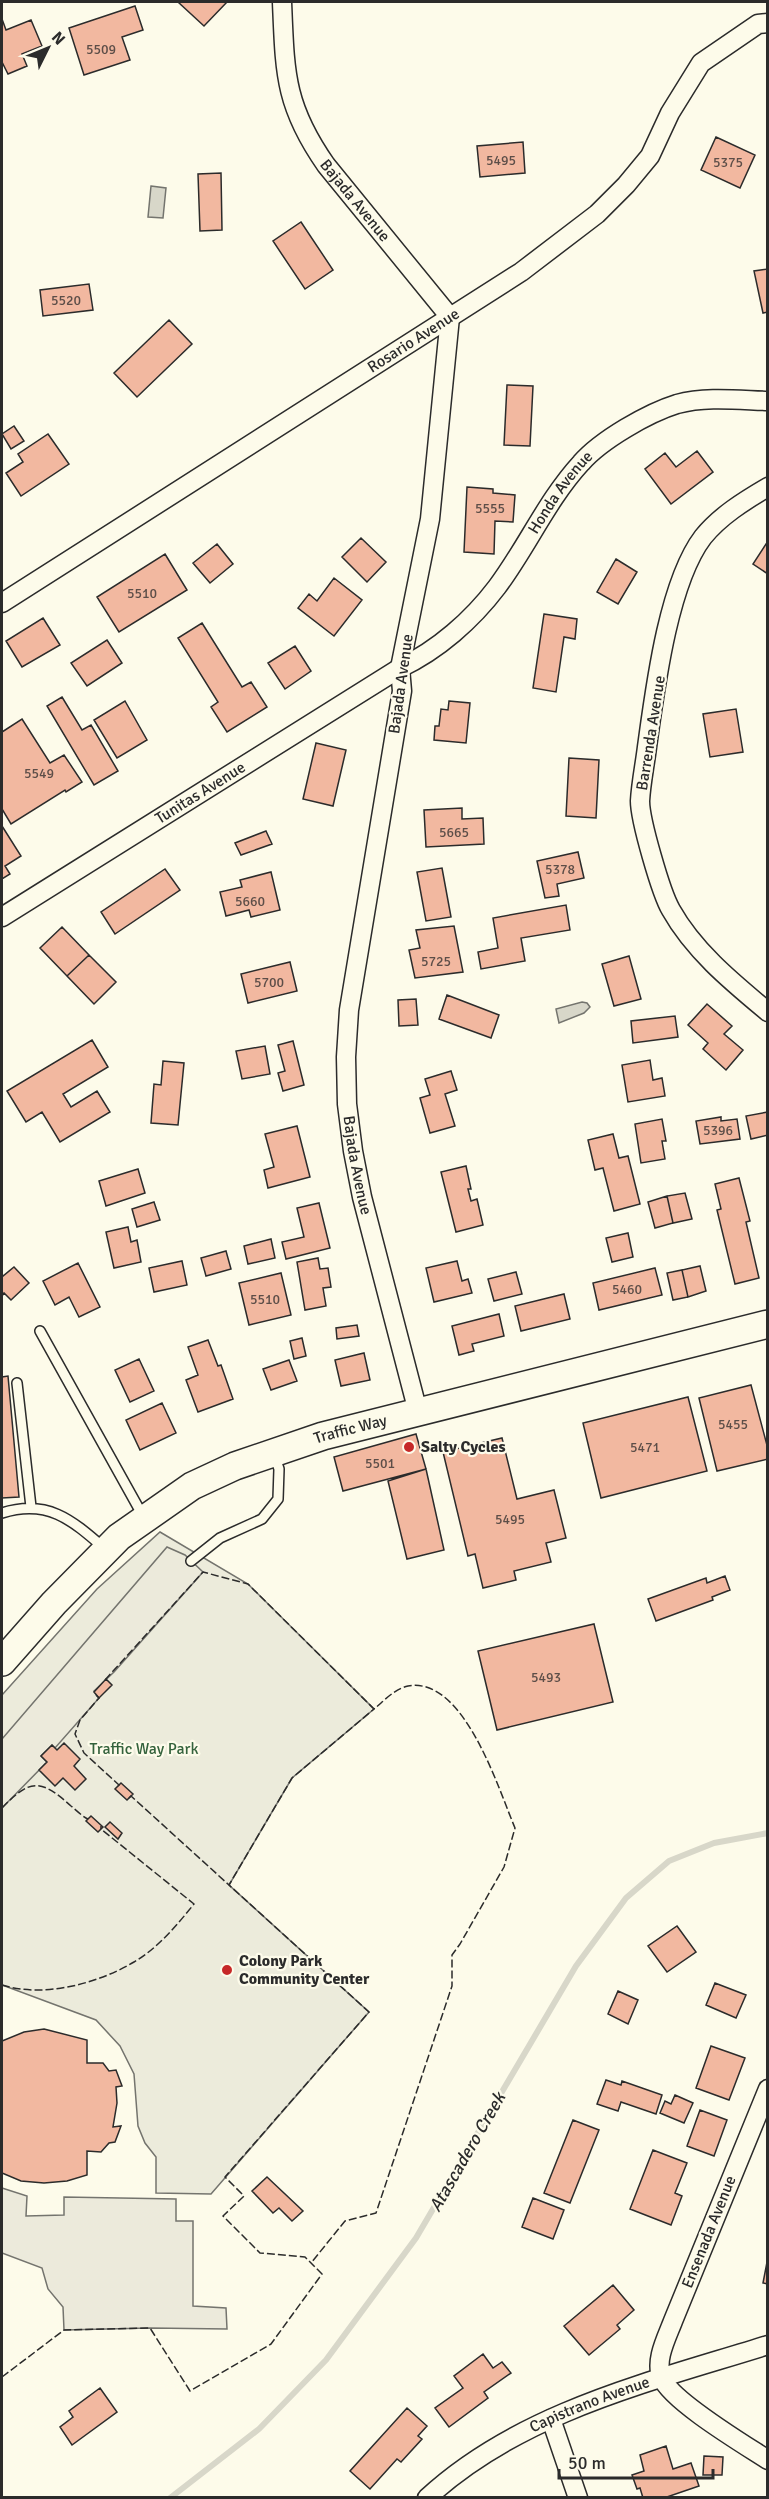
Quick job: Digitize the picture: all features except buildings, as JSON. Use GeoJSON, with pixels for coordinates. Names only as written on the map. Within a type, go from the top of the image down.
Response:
{"type":"FeatureCollection","features":[{"type":"Feature","properties":{"kind":"street","name":"Bajada Avenue"},"geometry":{"type":"LineString","coordinates":[[282,2],[286,80],[295,111],[308,139],[333,174],[450,317],[430,519],[400,668],[402,691],[349,1010],[346,1057],[350,1128],[362,1197],[418,1412]]}},
{"type":"Feature","properties":{"kind":"street","name":"Rosario Avenue"},"geometry":{"type":"LineString","coordinates":[[2,603],[521,272],[597,214],[650,156],[670,113],[701,63],[758,24],[768,23]]}},
{"type":"Feature","properties":{"kind":"street","name":"Honda Avenue"},"geometry":{"type":"LineString","coordinates":[[400,668],[422,657],[481,606],[510,569],[548,507],[581,461],[607,441],[634,422],[677,404],[721,399],[768,401]]}},
{"type":"Feature","properties":{"kind":"street","name":"Barrenda Avenue"},"geometry":{"type":"LineString","coordinates":[[768,487],[735,507],[703,537],[683,573],[671,613],[651,719],[640,802],[652,856],[670,909],[707,958],[768,1012]]}},
{"type":"Feature","properties":{"kind":"street","name":"Tunitas Avenue"},"geometry":{"type":"LineString","coordinates":[[2,917],[400,668]]}},
{"type":"Feature","properties":{"kind":"street","name":"Traffic Way"},"geometry":{"type":"LineString","coordinates":[[2,1662],[106,1549],[144,1518],[192,1486],[273,1451],[323,1436],[768,1324]]}},
{"type":"Feature","properties":{"kind":"street","name":"Ensenada Avenue"},"geometry":{"type":"LineString","coordinates":[[662,2378],[660,2358],[673,2321],[768,2089]]}},
{"type":"Feature","properties":{"kind":"street","name":"Capistrano Avenue"},"geometry":{"type":"LineString","coordinates":[[427,2498],[477,2457],[551,2419],[662,2378],[768,2345]]}},
{"type":"Feature","properties":{"kind":"street"},"geometry":{"type":"LineString","coordinates":[[662,2378],[674,2393],[709,2421],[768,2460]]}},
{"type":"Feature","properties":{"kind":"street"},"geometry":{"type":"LineString","coordinates":[[551,2419],[578,2498]]}},
{"type":"Feature","properties":{"kind":"lane"},"geometry":{"type":"LineString","coordinates":[[40,1331],[144,1518]]}},
{"type":"Feature","properties":{"kind":"lane"},"geometry":{"type":"LineString","coordinates":[[17,1383],[31,1507]]}},
{"type":"Feature","properties":{"kind":"lane"},"geometry":{"type":"LineString","coordinates":[[191,1561],[220,1538],[262,1519],[278,1498],[279,1469],[273,1451]]}},
{"type":"Feature","properties":{"kind":"lane"},"geometry":{"type":"LineString","coordinates":[[2,1513],[31,1507],[45,1509],[76,1524],[106,1549]]}},
{"type":"Feature","properties":{"kind":"green space","name":"Traffic Way Park"},"geometry":{"type":"Polygon","coordinates":[[[160,1532],[248,1584],[374,1709],[292,1778],[229,1885],[369,2012],[211,2194],[156,2193],[156,2157],[145,2143],[138,2126],[134,2074],[120,2046],[96,2020],[2,1985],[2,1695],[97,1589],[160,1532]]]}},
{"type":"Feature","properties":{"kind":"shaded area"},"geometry":{"type":"Polygon","coordinates":[[[151,186],[166,188],[163,218],[148,217],[151,186]]]}},
{"type":"Feature","properties":{"kind":"shaded area"},"geometry":{"type":"Polygon","coordinates":[[[582,1002],[587,1003],[590,1007],[584,1013],[559,1023],[556,1009],[582,1002]]]}},
{"type":"Feature","properties":{"kind":"shaded area"},"geometry":{"type":"Polygon","coordinates":[[[167,1547],[185,1555],[203,1572],[114,1672],[94,1691],[99,1698],[55,1748],[52,1745],[41,1756],[47,1762],[2,1808],[2,1739],[167,1547]]]}},
{"type":"Feature","properties":{"kind":"shaded area"},"geometry":{"type":"Polygon","coordinates":[[[2,2188],[27,2196],[26,2216],[64,2215],[64,2197],[176,2199],[176,2221],[193,2221],[193,2306],[226,2308],[227,2329],[64,2330],[63,2307],[48,2289],[42,2268],[2,2253],[2,2188]]]}},
{"type":"Feature","properties":{"kind":"waterway","name":"Atascadero Creek"},"geometry":{"type":"LineString","coordinates":[[170,2498],[259,2429],[326,2360],[416,2238],[576,1966],[626,1898],[669,1861],[714,1843],[768,1833]]}},
{"type":"Feature","properties":{"kind":"fence"},"geometry":{"type":"LineString","coordinates":[[105,1680],[203,1572],[248,1584],[374,1709],[394,1692],[408,1686],[428,1688],[446,1698],[462,1716],[476,1738],[515,1828],[504,1867],[452,1955],[452,1986],[376,2213],[345,2221],[311,2263]]}},
{"type":"Feature","properties":{"kind":"fence"},"geometry":{"type":"LineString","coordinates":[[96,1695],[99,1698],[80,1720],[75,1734],[84,1753],[119,1785],[117,1787]]}},
{"type":"Feature","properties":{"kind":"fence"},"geometry":{"type":"LineString","coordinates":[[2,2377],[64,2330],[150,2328],[190,2391],[271,2344],[322,2274],[305,2257],[260,2253],[223,2216],[244,2196],[225,2177],[369,2012],[229,1885],[292,1778],[374,1709]]}},
{"type":"Feature","properties":{"kind":"fence"},"geometry":{"type":"LineString","coordinates":[[2,1808],[28,1787],[43,1787],[51,1790],[88,1819]]}},
{"type":"Feature","properties":{"kind":"fence"},"geometry":{"type":"LineString","coordinates":[[129,1798],[131,1796],[229,1885]]}},
{"type":"Feature","properties":{"kind":"fence"},"geometry":{"type":"LineString","coordinates":[[2,1985],[18,1989],[52,1989],[70,1987],[104,1977],[134,1962],[151,1950],[194,1904],[101,1829],[101,1826]]}},
{"type":"Feature","properties":{"kind":"place","name":"Salty Cycles"},"geometry":{"type":"Point","coordinates":[409,1447]}},
{"type":"Feature","properties":{"kind":"place","name":"Colony Park Community Center"},"geometry":{"type":"Point","coordinates":[227,1970]}}]}
